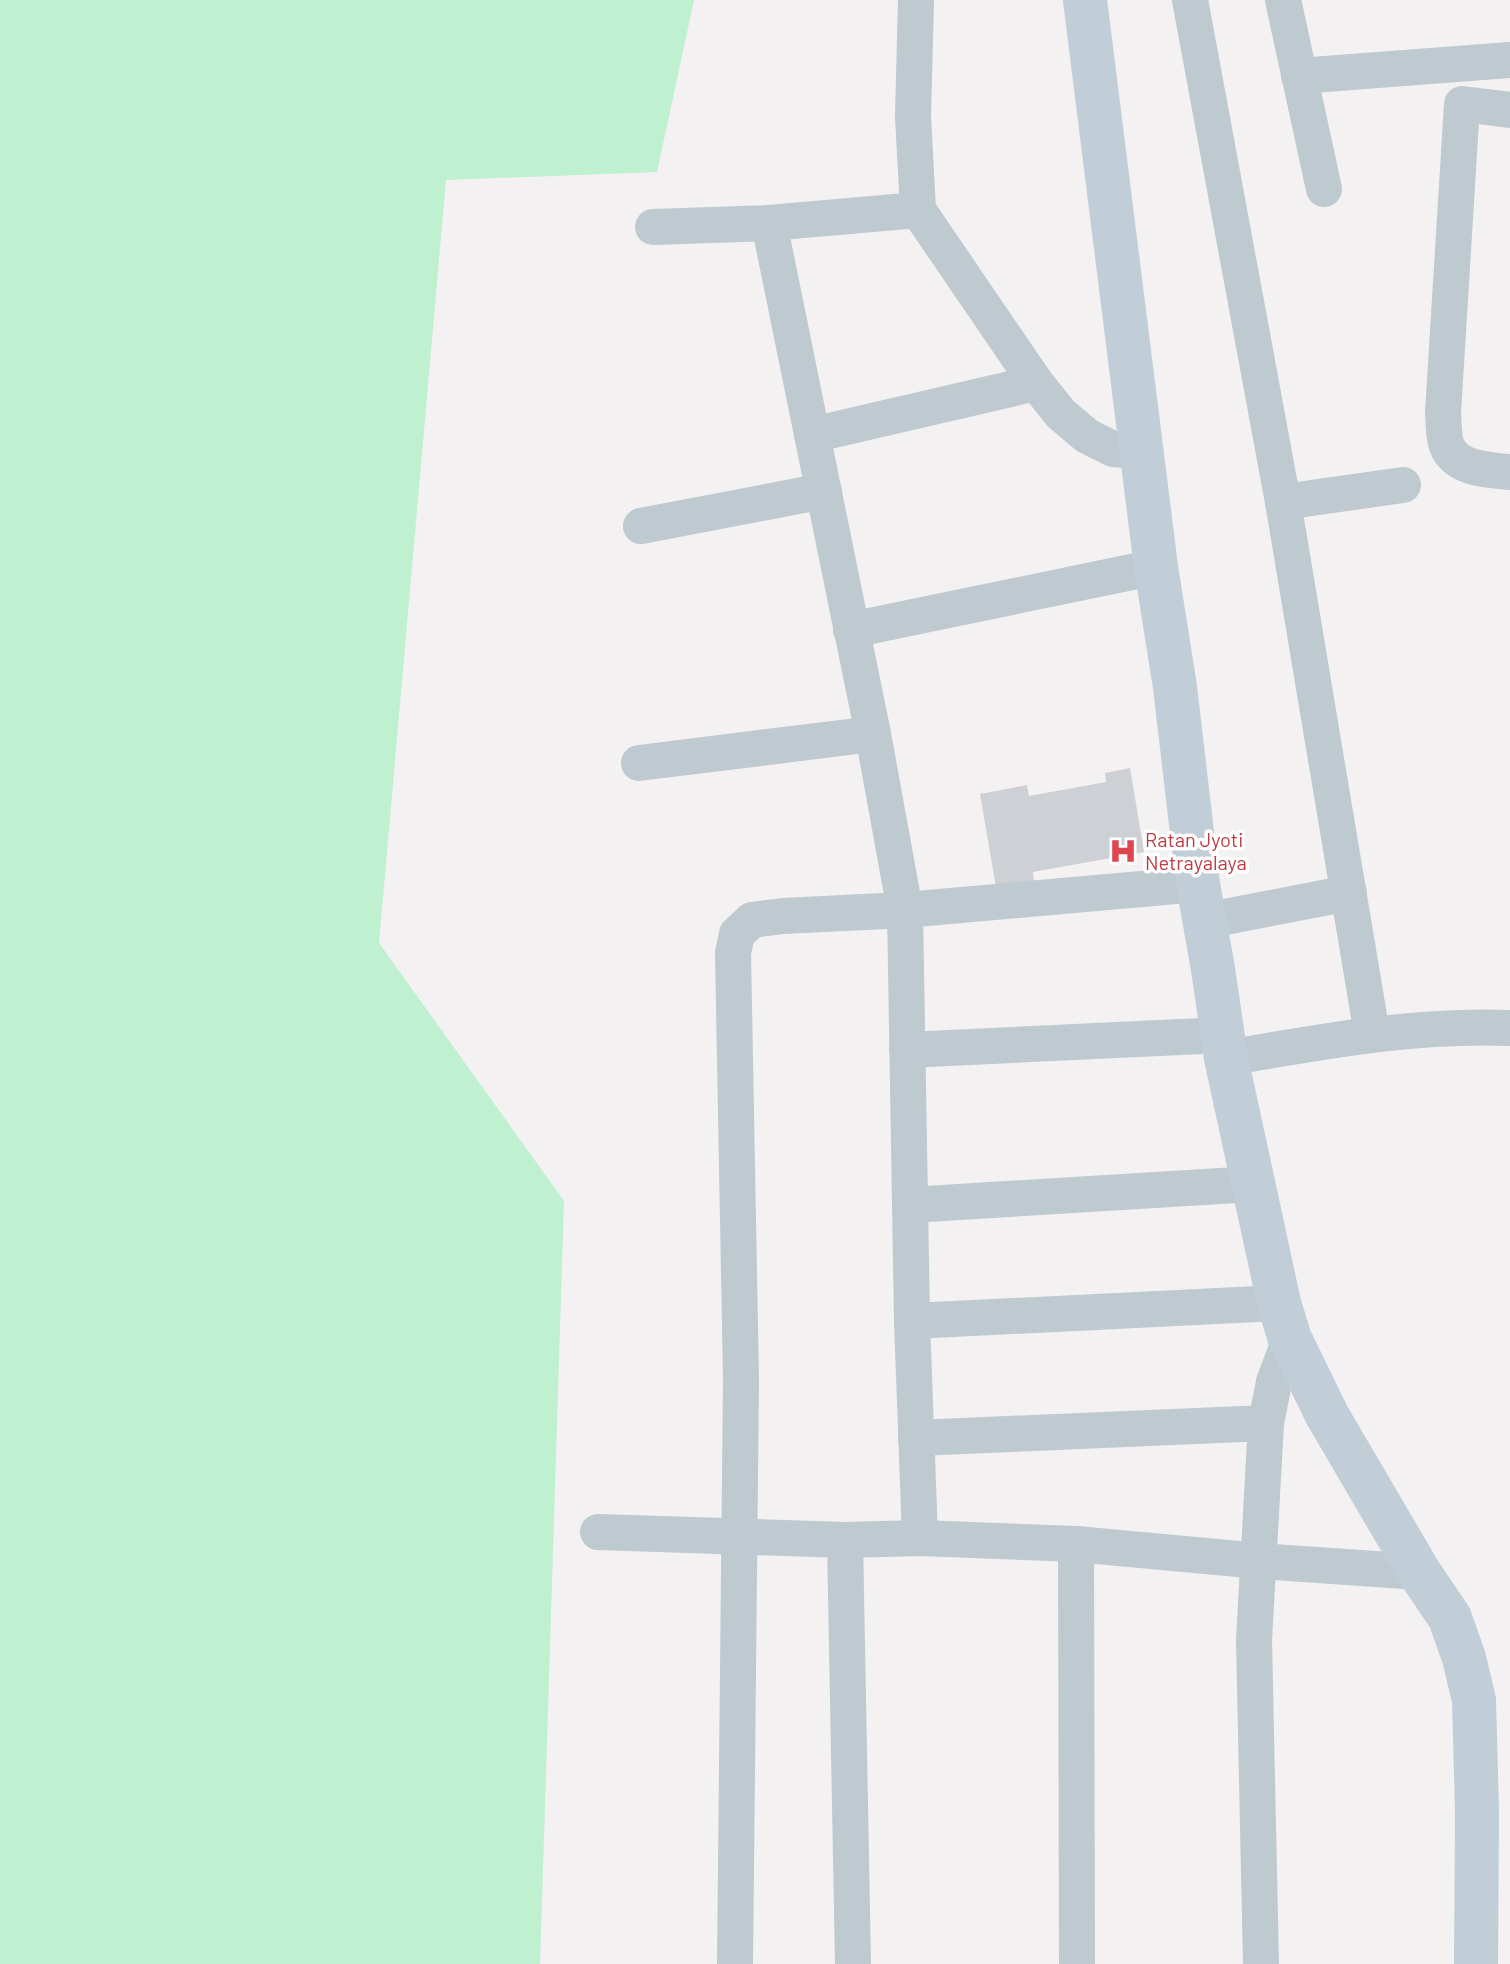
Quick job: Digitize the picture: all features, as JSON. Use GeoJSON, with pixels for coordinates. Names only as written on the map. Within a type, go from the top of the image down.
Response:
{"type":"FeatureCollection","features":[{"type":"Feature","properties":{"kind":"main road"},"geometry":{"type":"LineString","coordinates":[[1085,0],[1156,567],[1175,687],[1201,903],[1224,1046],[1284,1321],[1327,1415],[1419,1572],[1450,1618],[1464,1658],[1474,1700],[1476,1964]]}},
{"type":"Feature","properties":{"kind":"main road"},"geometry":{"type":"LineString","coordinates":[[1419,1572],[1427,1620],[1450,1707],[1454,1898],[1452,1964]]}},
{"type":"Feature","properties":{"kind":"street"},"geometry":{"type":"LineString","coordinates":[[916,0],[913,116],[918,210],[1036,383],[1061,414],[1087,436],[1113,449],[1141,451]]}},
{"type":"Feature","properties":{"kind":"street"},"geometry":{"type":"LineString","coordinates":[[1190,0],[1283,502],[1372,1034]]}},
{"type":"Feature","properties":{"kind":"street"},"geometry":{"type":"LineString","coordinates":[[1283,0],[1324,189]]}},
{"type":"Feature","properties":{"kind":"street"},"geometry":{"type":"LineString","coordinates":[[1299,76],[1510,60]]}},
{"type":"Feature","properties":{"kind":"street"},"geometry":{"type":"LineString","coordinates":[[1462,64],[1443,413],[1446,445],[1457,461],[1510,472]]}},
{"type":"Feature","properties":{"kind":"street"},"geometry":{"type":"LineString","coordinates":[[1462,104],[1510,110]]}},
{"type":"Feature","properties":{"kind":"street"},"geometry":{"type":"LineString","coordinates":[[653,227],[769,223],[918,210]]}},
{"type":"Feature","properties":{"kind":"street"},"geometry":{"type":"LineString","coordinates":[[769,223],[873,734],[905,910],[912,1321],[920,1538]]}},
{"type":"Feature","properties":{"kind":"street"},"geometry":{"type":"LineString","coordinates":[[812,435],[1036,383]]}},
{"type":"Feature","properties":{"kind":"street"},"geometry":{"type":"LineString","coordinates":[[1283,502],[1403,485]]}},
{"type":"Feature","properties":{"kind":"street"},"geometry":{"type":"LineString","coordinates":[[641,526],[824,491]]}},
{"type":"Feature","properties":{"kind":"street"},"geometry":{"type":"LineString","coordinates":[[851,630],[1156,567]]}},
{"type":"Feature","properties":{"kind":"street"},"geometry":{"type":"LineString","coordinates":[[639,763],[873,734]]}},
{"type":"Feature","properties":{"kind":"street"},"geometry":{"type":"LineString","coordinates":[[735,1964],[741,1379],[733,953],[737,934],[752,920],[783,916],[1201,903],[1349,893]]}},
{"type":"Feature","properties":{"kind":"street"},"geometry":{"type":"LineString","coordinates":[[907,1050],[1224,1046],[1418,1029],[1510,1028]]}},
{"type":"Feature","properties":{"kind":"street"},"geometry":{"type":"LineString","coordinates":[[910,1205],[1253,1184]]}},
{"type":"Feature","properties":{"kind":"street"},"geometry":{"type":"LineString","coordinates":[[912,1321],[1284,1321],[1266,1423],[1254,1640],[1261,1964]]}},
{"type":"Feature","properties":{"kind":"street"},"geometry":{"type":"LineString","coordinates":[[916,1438],[1266,1423]]}},
{"type":"Feature","properties":{"kind":"street"},"geometry":{"type":"LineString","coordinates":[[598,1532],[1076,1544],[1419,1572]]}},
{"type":"Feature","properties":{"kind":"street"},"geometry":{"type":"LineString","coordinates":[[845,1540],[853,1964]]}},
{"type":"Feature","properties":{"kind":"street"},"geometry":{"type":"LineString","coordinates":[[1076,1544],[1077,1964]]}},
{"type":"Feature","properties":{"kind":"green space"},"geometry":{"type":"Polygon","coordinates":[[[0,0],[694,0],[657,172],[446,180],[379,943],[564,1201],[540,1964],[0,1964],[0,0]]]}},
{"type":"Feature","properties":{"kind":"building"},"geometry":{"type":"Polygon","coordinates":[[[1130,768],[1144,852],[1033,872],[1034,881],[996,887],[980,794],[1027,785],[1029,796],[1106,782],[1105,773],[1130,768]]]}},
{"type":"Feature","properties":{"kind":"place","name":"Ratan Jyoti Netrayalaya"},"geometry":{"type":"Point","coordinates":[1123,851]}}]}
